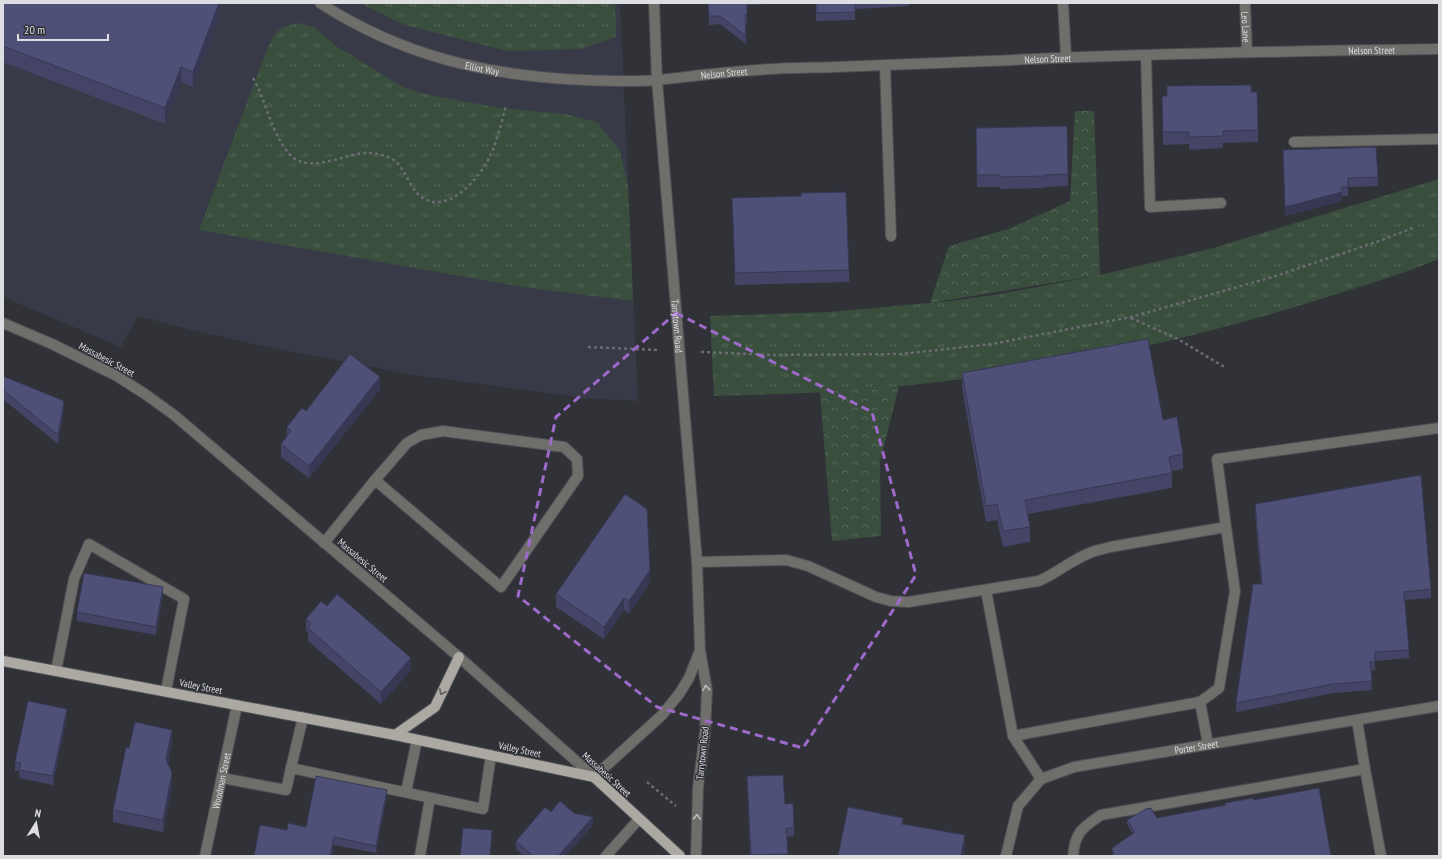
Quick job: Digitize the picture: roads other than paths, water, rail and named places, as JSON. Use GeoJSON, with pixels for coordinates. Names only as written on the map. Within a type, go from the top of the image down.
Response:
{"type":"FeatureCollection","features":[{"type":"Feature","properties":{"kind":"main road"},"geometry":{"type":"LineString","coordinates":[[395,735],[435,707],[458,657]]}},
{"type":"Feature","properties":{"kind":"main road","name":"Valley Street"},"geometry":{"type":"LineString","coordinates":[[3,661],[395,735],[594,777]]}},
{"type":"Feature","properties":{"kind":"main road","name":"Massabesic Street"},"geometry":{"type":"LineString","coordinates":[[594,777],[680,856]]}},
{"type":"Feature","properties":{"kind":"street","name":"Elliot Way"},"geometry":{"type":"LineString","coordinates":[[320,3],[394,43],[469,67],[508,74],[567,79],[606,81],[657,80]]}},
{"type":"Feature","properties":{"kind":"street","name":"Tarrytown Road"},"geometry":{"type":"LineString","coordinates":[[654,3],[657,80],[697,562],[700,650],[707,690],[705,732],[698,788],[696,856]]}},
{"type":"Feature","properties":{"kind":"street"},"geometry":{"type":"LineString","coordinates":[[1063,3],[1066,57]]}},
{"type":"Feature","properties":{"kind":"street","name":"Leo Lane"},"geometry":{"type":"LineString","coordinates":[[1245,3],[1247,51]]}},
{"type":"Feature","properties":{"kind":"street","name":"Nelson Street"},"geometry":{"type":"LineString","coordinates":[[657,80],[745,70],[1247,51],[1439,48]]}},
{"type":"Feature","properties":{"kind":"street"},"geometry":{"type":"LineString","coordinates":[[1146,55],[1150,207],[1221,203]]}},
{"type":"Feature","properties":{"kind":"street"},"geometry":{"type":"LineString","coordinates":[[885,65],[891,236]]}},
{"type":"Feature","properties":{"kind":"street"},"geometry":{"type":"LineString","coordinates":[[1294,142],[1439,139]]}},
{"type":"Feature","properties":{"kind":"street","name":"Massabesic Street"},"geometry":{"type":"LineString","coordinates":[[3,323],[52,344],[115,375],[174,415],[458,657],[594,777]]}},
{"type":"Feature","properties":{"kind":"street"},"geometry":{"type":"LineString","coordinates":[[1013,736],[1200,702],[1219,688],[1235,592],[1217,459],[1439,428]]}},
{"type":"Feature","properties":{"kind":"street"},"geometry":{"type":"LineString","coordinates":[[324,543],[375,480],[407,443],[421,435],[443,431],[564,447],[577,459],[578,476],[501,587],[375,480]]}},
{"type":"Feature","properties":{"kind":"street"},"geometry":{"type":"LineString","coordinates":[[697,562],[786,560],[808,566],[876,597],[891,601],[908,602],[1039,581],[1051,576],[1077,559],[1092,552],[1110,547],[1226,527]]}},
{"type":"Feature","properties":{"kind":"street"},"geometry":{"type":"LineString","coordinates":[[56,671],[74,579],[89,544],[184,599],[166,691]]}},
{"type":"Feature","properties":{"kind":"street"},"geometry":{"type":"LineString","coordinates":[[986,590],[1013,736],[1041,778],[1018,806],[1006,856]]}},
{"type":"Feature","properties":{"kind":"street","name":"Tarrytown Road"},"geometry":{"type":"LineString","coordinates":[[594,777],[662,715],[679,694],[689,678],[700,650]]}},
{"type":"Feature","properties":{"kind":"street"},"geometry":{"type":"LineString","coordinates":[[1200,702],[1208,744]]}},
{"type":"Feature","properties":{"kind":"street","name":"Woodman Street"},"geometry":{"type":"LineString","coordinates":[[205,856],[237,705]]}},
{"type":"Feature","properties":{"kind":"street","name":"Porter Street"},"geometry":{"type":"LineString","coordinates":[[1041,778],[1074,767],[1439,706]]}},
{"type":"Feature","properties":{"kind":"street"},"geometry":{"type":"LineString","coordinates":[[222,778],[286,790],[303,717]]}},
{"type":"Feature","properties":{"kind":"street"},"geometry":{"type":"LineString","coordinates":[[1358,720],[1380,856]]}},
{"type":"Feature","properties":{"kind":"street"},"geometry":{"type":"LineString","coordinates":[[406,792],[417,740]]}},
{"type":"Feature","properties":{"kind":"street"},"geometry":{"type":"LineString","coordinates":[[291,768],[483,809],[491,755]]}},
{"type":"Feature","properties":{"kind":"street"},"geometry":{"type":"LineString","coordinates":[[1074,856],[1074,842],[1082,828],[1101,815],[1365,769]]}},
{"type":"Feature","properties":{"kind":"street"},"geometry":{"type":"LineString","coordinates":[[420,856],[430,798]]}},
{"type":"Feature","properties":{"kind":"street"},"geometry":{"type":"LineString","coordinates":[[606,856],[639,819]]}}]}
